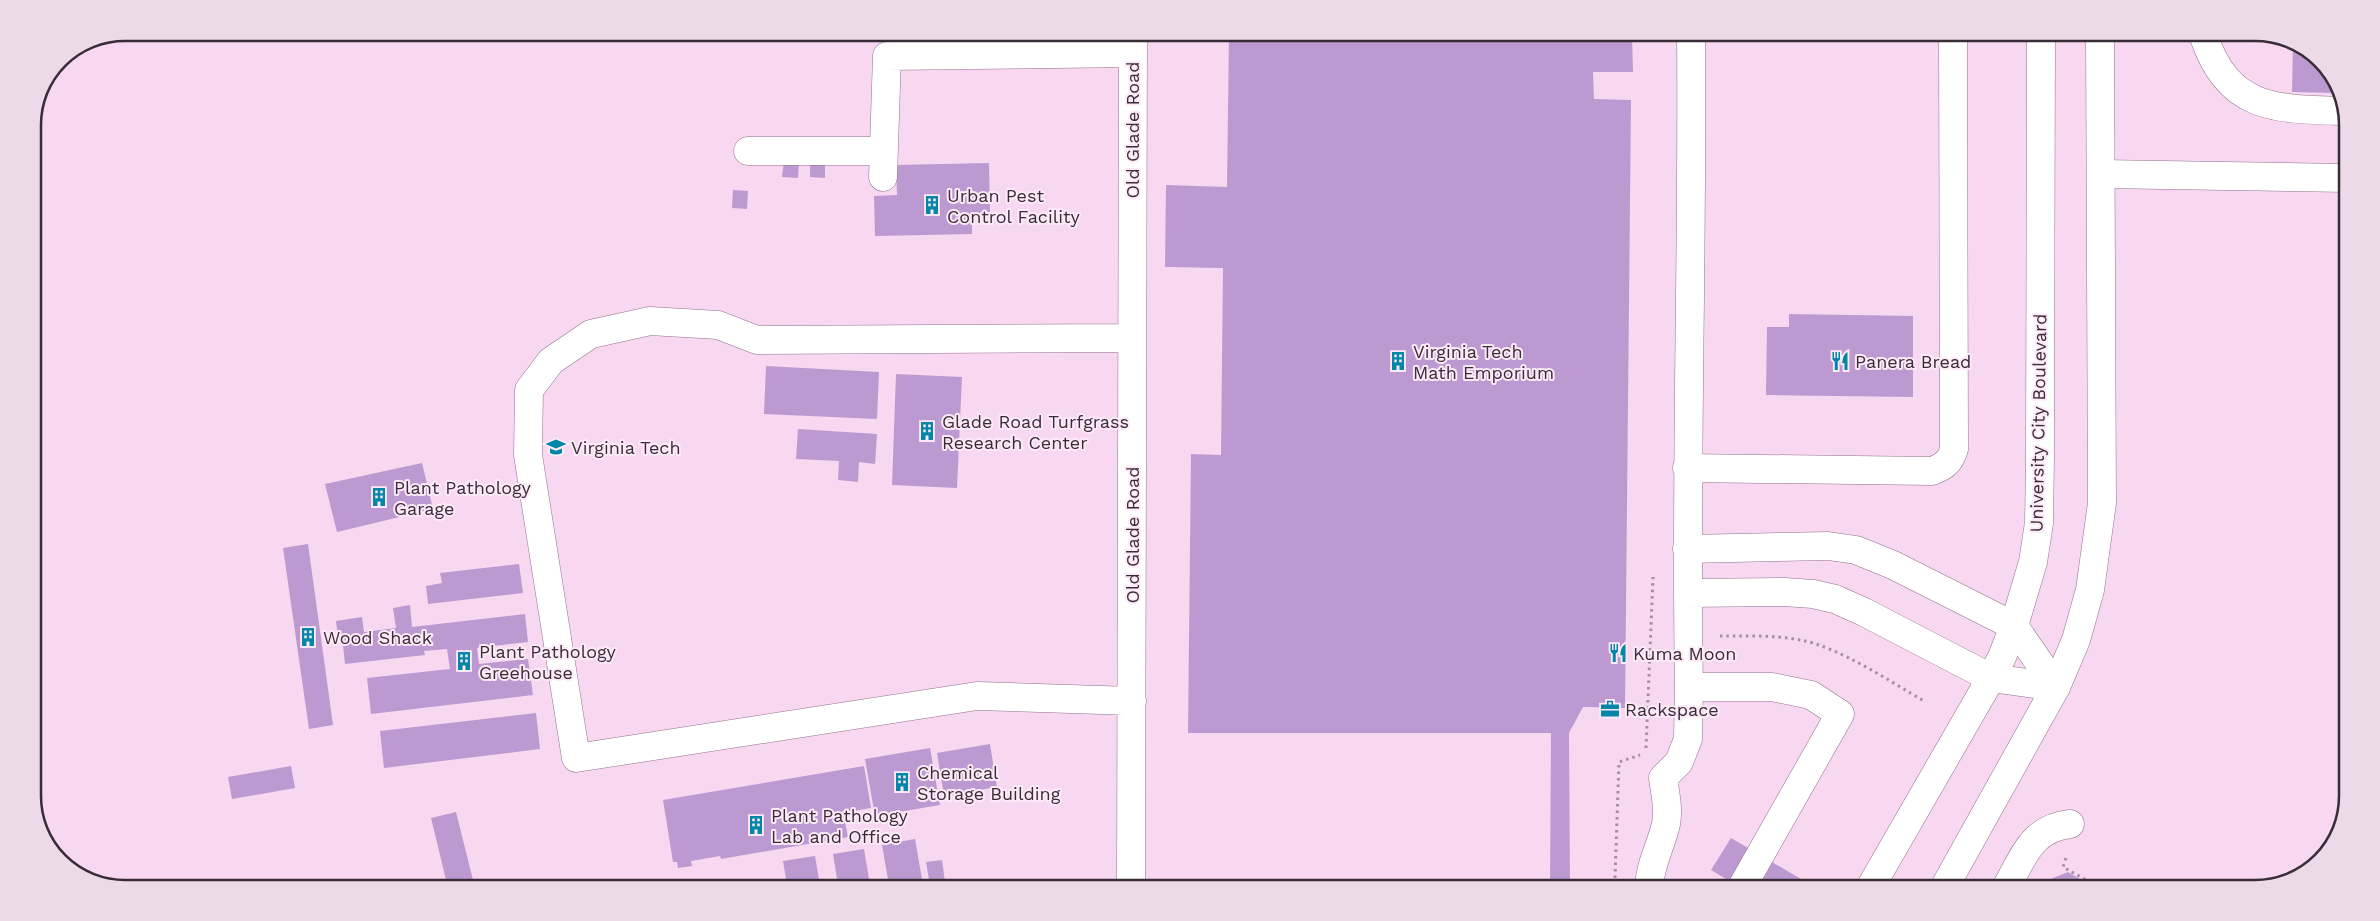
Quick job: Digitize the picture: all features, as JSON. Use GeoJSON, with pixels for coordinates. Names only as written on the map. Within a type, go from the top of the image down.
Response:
{"type":"FeatureCollection","features":[{"type":"Feature","properties":{"kind":"main road"},"geometry":{"type":"LineString","coordinates":[[1649,880],[1650,869],[1666,824],[1668,805],[1662,778],[1679,762],[1688,739],[1687,468],[1691,41]]}},
{"type":"Feature","properties":{"kind":"main road"},"geometry":{"type":"LineString","coordinates":[[1687,468],[1932,471],[1943,467],[1950,460],[1954,449],[1953,41]]}},
{"type":"Feature","properties":{"kind":"main road","name":"University City Boulevard"},"geometry":{"type":"LineString","coordinates":[[1875,880],[1992,678],[2014,626],[2033,562],[2039,523],[2041,41]]}},
{"type":"Feature","properties":{"kind":"main road"},"geometry":{"type":"LineString","coordinates":[[1948,880],[2056,687],[2076,640],[2090,590],[2102,502],[2100,41]]}},
{"type":"Feature","properties":{"kind":"main road"},"geometry":{"type":"LineString","coordinates":[[2206,41],[2220,74],[2237,89],[2257,101],[2287,109],[2337,111]]}},
{"type":"Feature","properties":{"kind":"main road"},"geometry":{"type":"LineString","coordinates":[[748,151],[883,164],[887,56],[1132,44]]}},
{"type":"Feature","properties":{"kind":"main road","name":"Old Glade Road"},"geometry":{"type":"LineString","coordinates":[[1132,44],[1132,880]]}},
{"type":"Feature","properties":{"kind":"main road"},"geometry":{"type":"LineString","coordinates":[[2102,174],[2339,178]]}},
{"type":"Feature","properties":{"kind":"main road"},"geometry":{"type":"LineString","coordinates":[[1131,338],[757,340],[718,325],[650,321],[591,334],[551,361],[529,390],[528,455],[576,758],[976,696],[1132,701]]}},
{"type":"Feature","properties":{"kind":"main road"},"geometry":{"type":"LineString","coordinates":[[1687,549],[1828,546],[1856,550],[1893,565],[2014,626],[2056,687]]}},
{"type":"Feature","properties":{"kind":"main road"},"geometry":{"type":"LineString","coordinates":[[1688,593],[1784,592],[1813,594],[1835,600],[1864,612],[1992,678],[2056,687]]}},
{"type":"Feature","properties":{"kind":"main road"},"geometry":{"type":"LineString","coordinates":[[1689,687],[1772,686],[1811,695],[1840,714],[1746,880]]}},
{"type":"Feature","properties":{"kind":"main road"},"geometry":{"type":"LineString","coordinates":[[2011,880],[2031,844],[2038,836],[2056,826],[2069,837]]}},
{"type":"Feature","properties":{"kind":"path"},"geometry":{"type":"LineString","coordinates":[[1615,880],[1618,762],[1646,753],[1649,636],[1654,572]]}},
{"type":"Feature","properties":{"kind":"path"},"geometry":{"type":"LineString","coordinates":[[1649,636],[1750,636],[1809,642],[1863,666],[1924,701]]}},
{"type":"Feature","properties":{"kind":"path"},"geometry":{"type":"LineString","coordinates":[[2069,837],[2063,867],[2086,880]]}},
{"type":"Feature","properties":{"kind":"building"},"geometry":{"type":"Polygon","coordinates":[[[1229,41],[1632,41],[1633,72],[1593,72],[1594,99],[1631,100],[1625,708],[1583,707],[1569,733],[1570,880],[1550,880],[1551,733],[1188,733],[1191,454],[1221,455],[1223,268],[1165,267],[1166,185],[1227,187],[1229,41]]]}},
{"type":"Feature","properties":{"kind":"building"},"geometry":{"type":"Polygon","coordinates":[[[2293,50],[2314,66],[2332,93],[2292,92],[2293,50]]]}},
{"type":"Feature","properties":{"kind":"building"},"geometry":{"type":"Polygon","coordinates":[[[784,160],[799,161],[798,178],[782,177],[784,160]]]}},
{"type":"Feature","properties":{"kind":"building"},"geometry":{"type":"Polygon","coordinates":[[[810,162],[825,162],[825,178],[810,177],[810,162]]]}},
{"type":"Feature","properties":{"kind":"building","name":"Urban Pest Control Facility"},"geometry":{"type":"Polygon","coordinates":[[[989,163],[990,213],[972,214],[972,234],[875,236],[874,196],[897,195],[896,165],[989,163]]]}},
{"type":"Feature","properties":{"kind":"building"},"geometry":{"type":"Polygon","coordinates":[[[733,190],[748,191],[747,209],[732,208],[733,190]]]}},
{"type":"Feature","properties":{"kind":"building","name":"Panera Bread"},"geometry":{"type":"Polygon","coordinates":[[[1789,314],[1913,316],[1913,397],[1766,395],[1767,327],[1789,327],[1789,314]]]}},
{"type":"Feature","properties":{"kind":"building"},"geometry":{"type":"Polygon","coordinates":[[[766,366],[879,372],[877,419],[764,414],[766,366]]]}},
{"type":"Feature","properties":{"kind":"building","name":"Glade Road Turfgrass Research Center"},"geometry":{"type":"Polygon","coordinates":[[[896,374],[962,377],[957,488],[892,485],[896,374]]]}},
{"type":"Feature","properties":{"kind":"building"},"geometry":{"type":"Polygon","coordinates":[[[798,429],[877,434],[875,464],[859,462],[858,482],[838,480],[839,461],[796,459],[798,429]]]}},
{"type":"Feature","properties":{"kind":"building","name":"Plant Pathology Garage"},"geometry":{"type":"Polygon","coordinates":[[[422,463],[433,509],[337,532],[325,484],[422,463]]]}},
{"type":"Feature","properties":{"kind":"building","name":"Wood Shack"},"geometry":{"type":"Polygon","coordinates":[[[308,544],[333,725],[309,729],[283,548],[308,544]]]}},
{"type":"Feature","properties":{"kind":"building","name":"Plant Pathology Greehouse"},"geometry":{"type":"Polygon","coordinates":[[[519,564],[523,593],[428,604],[426,586],[442,583],[440,573],[519,564]]]}},
{"type":"Feature","properties":{"kind":"building","name":"Plant Pathology Greehouse"},"geometry":{"type":"Polygon","coordinates":[[[410,605],[412,627],[525,614],[528,642],[477,648],[479,664],[528,659],[533,695],[371,714],[367,678],[450,669],[447,649],[424,651],[425,655],[345,664],[342,636],[338,637],[336,621],[362,617],[364,632],[396,628],[393,608],[410,605]]]}},
{"type":"Feature","properties":{"kind":"building"},"geometry":{"type":"Polygon","coordinates":[[[536,713],[540,749],[384,768],[380,731],[536,713]]]}},
{"type":"Feature","properties":{"kind":"building"},"geometry":{"type":"Polygon","coordinates":[[[990,744],[997,787],[944,796],[937,753],[990,744]]]}},
{"type":"Feature","properties":{"kind":"building","name":"Chemical Storage Building"},"geometry":{"type":"Polygon","coordinates":[[[930,748],[940,805],[875,816],[865,759],[930,748]]]}},
{"type":"Feature","properties":{"kind":"building"},"geometry":{"type":"Polygon","coordinates":[[[291,766],[295,788],[232,799],[228,777],[291,766]]]}},
{"type":"Feature","properties":{"kind":"building","name":"Plant Pathology Lab and Office"},"geometry":{"type":"Polygon","coordinates":[[[864,766],[871,808],[843,813],[848,837],[721,859],[720,856],[691,861],[692,866],[678,868],[677,862],[673,862],[663,800],[864,766]]]}},
{"type":"Feature","properties":{"kind":"building"},"geometry":{"type":"Polygon","coordinates":[[[456,812],[473,880],[446,880],[431,818],[456,812]]]}},
{"type":"Feature","properties":{"kind":"building"},"geometry":{"type":"Polygon","coordinates":[[[1731,838],[1803,880],[1728,880],[1711,870],[1731,838]]]}},
{"type":"Feature","properties":{"kind":"building"},"geometry":{"type":"Polygon","coordinates":[[[915,839],[922,880],[888,880],[882,845],[915,839]]]}},
{"type":"Feature","properties":{"kind":"building"},"geometry":{"type":"Polygon","coordinates":[[[864,849],[869,880],[837,880],[833,854],[864,849]]]}},
{"type":"Feature","properties":{"kind":"building"},"geometry":{"type":"Polygon","coordinates":[[[815,856],[819,880],[786,880],[783,861],[815,856]]]}},
{"type":"Feature","properties":{"kind":"building"},"geometry":{"type":"Polygon","coordinates":[[[942,860],[945,880],[929,880],[926,862],[942,860]]]}},
{"type":"Feature","properties":{"kind":"building"},"geometry":{"type":"Polygon","coordinates":[[[2068,872],[2082,880],[2048,880],[2068,872]]]}},
{"type":"Feature","properties":{"kind":"place","name":"Urban Pest Control Facility"},"geometry":{"type":"Point","coordinates":[932,205]}},
{"type":"Feature","properties":{"kind":"place","name":"Virginia Tech Math Emporium"},"geometry":{"type":"Point","coordinates":[1398,361]}},
{"type":"Feature","properties":{"kind":"place","name":"Panera Bread"},"geometry":{"type":"Point","coordinates":[1840,361]}},
{"type":"Feature","properties":{"kind":"place","name":"Glade Road Turfgrass Research Center"},"geometry":{"type":"Point","coordinates":[927,431]}},
{"type":"Feature","properties":{"kind":"place","name":"Virginia Tech"},"geometry":{"type":"Point","coordinates":[556,447]}},
{"type":"Feature","properties":{"kind":"place","name":"Plant Pathology Garage"},"geometry":{"type":"Point","coordinates":[379,497]}},
{"type":"Feature","properties":{"kind":"place","name":"Wood Shack"},"geometry":{"type":"Point","coordinates":[308,637]}},
{"type":"Feature","properties":{"kind":"place","name":"Kuma Moon"},"geometry":{"type":"Point","coordinates":[1618,653]}},
{"type":"Feature","properties":{"kind":"place","name":"Plant Pathology Greehouse"},"geometry":{"type":"Point","coordinates":[464,661]}},
{"type":"Feature","properties":{"kind":"place","name":"Rackspace"},"geometry":{"type":"Point","coordinates":[1610,709]}},
{"type":"Feature","properties":{"kind":"place","name":"Chemical Storage Building"},"geometry":{"type":"Point","coordinates":[902,782]}},
{"type":"Feature","properties":{"kind":"place","name":"Plant Pathology Lab and Office"},"geometry":{"type":"Point","coordinates":[756,825]}}]}
